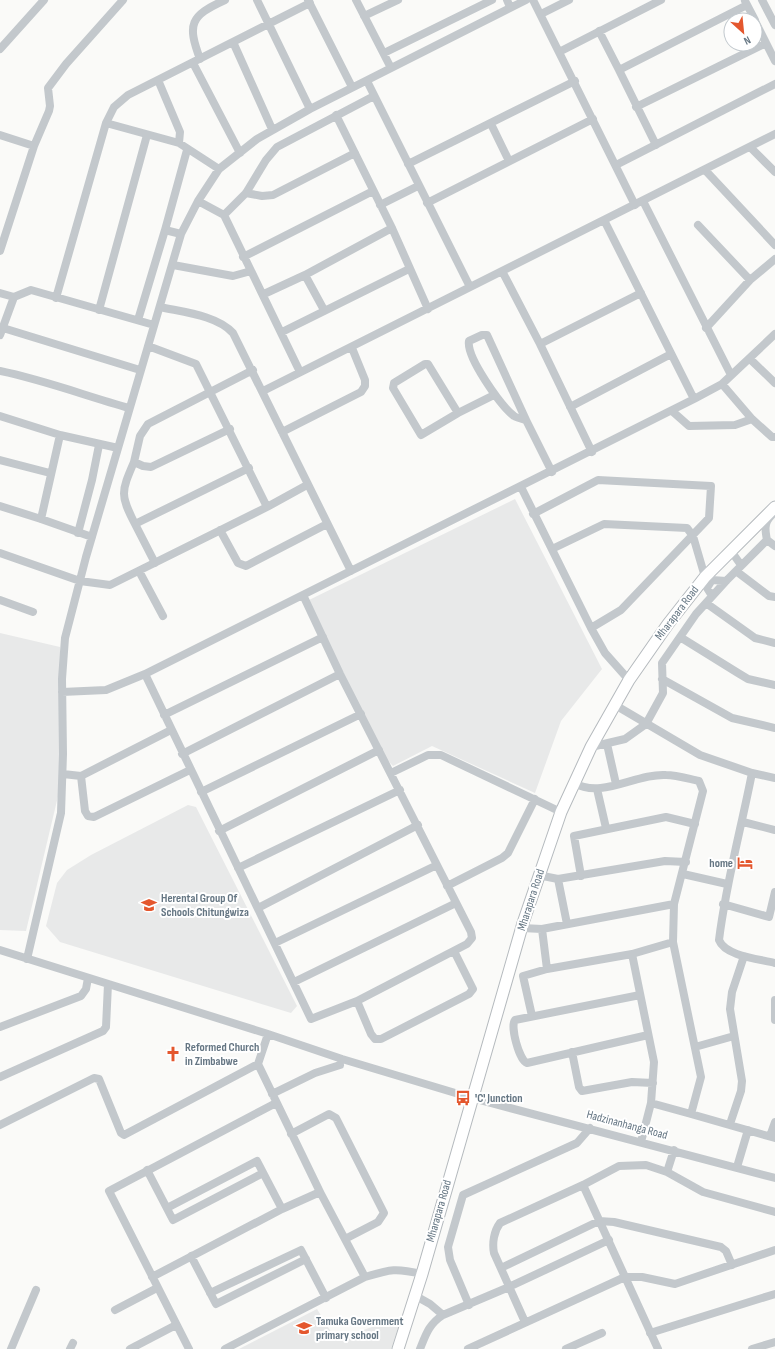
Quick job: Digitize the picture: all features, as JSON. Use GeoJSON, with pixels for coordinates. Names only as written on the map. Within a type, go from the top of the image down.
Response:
{"type":"FeatureCollection","features":[{"type":"Feature","properties":{"kind":"main road","name":"Mharapara Road"},"geometry":{"type":"LineString","coordinates":[[398,1349],[414,1295],[422,1274],[538,875],[561,812],[591,747],[629,680],[668,624],[731,551],[775,507]]}},
{"type":"Feature","properties":{"kind":"street"},"geometry":{"type":"LineString","coordinates":[[0,49],[44,0]]}},
{"type":"Feature","properties":{"kind":"street"},"geometry":{"type":"LineString","coordinates":[[224,0],[206,9],[191,30],[196,61],[240,152]]}},
{"type":"Feature","properties":{"kind":"street"},"geometry":{"type":"LineString","coordinates":[[257,0],[270,23],[310,109]]}},
{"type":"Feature","properties":{"kind":"street"},"geometry":{"type":"LineString","coordinates":[[356,0],[391,68]]}},
{"type":"Feature","properties":{"kind":"street"},"geometry":{"type":"LineString","coordinates":[[364,16],[398,0]]}},
{"type":"Feature","properties":{"kind":"street"},"geometry":{"type":"LineString","coordinates":[[384,53],[492,0]]}},
{"type":"Feature","properties":{"kind":"street"},"geometry":{"type":"LineString","coordinates":[[27,959],[61,813],[63,774],[62,692],[65,638],[140,370],[173,265],[180,234],[198,201],[220,169],[240,152],[272,129],[352,87],[367,81],[509,4],[526,0]]}},
{"type":"Feature","properties":{"kind":"street"},"geometry":{"type":"LineString","coordinates":[[533,0],[616,165],[639,203],[731,375]]}},
{"type":"Feature","properties":{"kind":"street"},"geometry":{"type":"LineString","coordinates":[[541,14],[569,0]]}},
{"type":"Feature","properties":{"kind":"street"},"geometry":{"type":"LineString","coordinates":[[559,52],[661,0]]}},
{"type":"Feature","properties":{"kind":"street"},"geometry":{"type":"LineString","coordinates":[[762,0],[774,22],[763,27]]}},
{"type":"Feature","properties":{"kind":"street"},"geometry":{"type":"LineString","coordinates":[[0,251],[34,146],[50,106],[48,88],[66,64],[121,1]]}},
{"type":"Feature","properties":{"kind":"street"},"geometry":{"type":"LineString","coordinates":[[56,298],[106,123],[114,107],[120,100],[309,2],[352,87]]}},
{"type":"Feature","properties":{"kind":"street"},"geometry":{"type":"LineString","coordinates":[[619,70],[746,2],[751,12]]}},
{"type":"Feature","properties":{"kind":"street"},"geometry":{"type":"LineString","coordinates":[[599,32],[656,145]]}},
{"type":"Feature","properties":{"kind":"street"},"geometry":{"type":"LineString","coordinates":[[763,37],[775,62]]}},
{"type":"Feature","properties":{"kind":"street"},"geometry":{"type":"LineString","coordinates":[[233,42],[272,129]]}},
{"type":"Feature","properties":{"kind":"street"},"geometry":{"type":"LineString","coordinates":[[636,108],[766,43]]}},
{"type":"Feature","properties":{"kind":"street"},"geometry":{"type":"LineString","coordinates":[[158,80],[179,130],[179,143]]}},
{"type":"Feature","properties":{"kind":"street"},"geometry":{"type":"LineString","coordinates":[[367,81],[418,186],[470,287]]}},
{"type":"Feature","properties":{"kind":"street"},"geometry":{"type":"LineString","coordinates":[[408,164],[575,81]]}},
{"type":"Feature","properties":{"kind":"street"},"geometry":{"type":"LineString","coordinates":[[616,165],[775,84]]}},
{"type":"Feature","properties":{"kind":"street"},"geometry":{"type":"LineString","coordinates":[[224,215],[246,193],[266,160],[277,147],[374,96]]}},
{"type":"Feature","properties":{"kind":"street"},"geometry":{"type":"LineString","coordinates":[[336,116],[392,228],[428,309]]}},
{"type":"Feature","properties":{"kind":"street"},"geometry":{"type":"LineString","coordinates":[[427,203],[593,119]]}},
{"type":"Feature","properties":{"kind":"street"},"geometry":{"type":"LineString","coordinates":[[106,123],[179,143],[187,150],[220,169]]}},
{"type":"Feature","properties":{"kind":"street"},"geometry":{"type":"LineString","coordinates":[[491,124],[509,161]]}},
{"type":"Feature","properties":{"kind":"street"},"geometry":{"type":"LineString","coordinates":[[263,391],[352,348],[775,134]]}},
{"type":"Feature","properties":{"kind":"street"},"geometry":{"type":"LineString","coordinates":[[0,135],[34,146]]}},
{"type":"Feature","properties":{"kind":"street"},"geometry":{"type":"LineString","coordinates":[[98,310],[147,135]]}},
{"type":"Feature","properties":{"kind":"street"},"geometry":{"type":"LineString","coordinates":[[750,147],[775,172]]}},
{"type":"Feature","properties":{"kind":"street"},"geometry":{"type":"LineString","coordinates":[[138,320],[187,150]]}},
{"type":"Feature","properties":{"kind":"street"},"geometry":{"type":"LineString","coordinates":[[246,193],[262,196],[273,195],[355,153]]}},
{"type":"Feature","properties":{"kind":"street"},"geometry":{"type":"LineString","coordinates":[[705,170],[775,245]]}},
{"type":"Feature","properties":{"kind":"street"},"geometry":{"type":"LineString","coordinates":[[380,205],[418,186]]}},
{"type":"Feature","properties":{"kind":"street"},"geometry":{"type":"LineString","coordinates":[[243,257],[374,191]]}},
{"type":"Feature","properties":{"kind":"street"},"geometry":{"type":"LineString","coordinates":[[198,201],[224,215],[243,257],[264,294],[300,372]]}},
{"type":"Feature","properties":{"kind":"street"},"geometry":{"type":"LineString","coordinates":[[604,220],[694,399]]}},
{"type":"Feature","properties":{"kind":"street"},"geometry":{"type":"LineString","coordinates":[[698,225],[750,280]]}},
{"type":"Feature","properties":{"kind":"street"},"geometry":{"type":"LineString","coordinates":[[264,294],[305,275],[392,228]]}},
{"type":"Feature","properties":{"kind":"street"},"geometry":{"type":"LineString","coordinates":[[165,230],[180,234]]}},
{"type":"Feature","properties":{"kind":"street"},"geometry":{"type":"LineString","coordinates":[[706,328],[750,280],[775,259]]}},
{"type":"Feature","properties":{"kind":"street"},"geometry":{"type":"LineString","coordinates":[[173,265],[233,276],[251,271]]}},
{"type":"Feature","properties":{"kind":"street"},"geometry":{"type":"LineString","coordinates":[[282,332],[409,269]]}},
{"type":"Feature","properties":{"kind":"street"},"geometry":{"type":"LineString","coordinates":[[502,271],[540,344],[592,452]]}},
{"type":"Feature","properties":{"kind":"street"},"geometry":{"type":"LineString","coordinates":[[305,275],[324,310]]}},
{"type":"Feature","properties":{"kind":"street"},"geometry":{"type":"LineString","coordinates":[[0,293],[14,297],[31,290],[154,325]]}},
{"type":"Feature","properties":{"kind":"street"},"geometry":{"type":"LineString","coordinates":[[540,344],[641,294]]}},
{"type":"Feature","properties":{"kind":"street"},"geometry":{"type":"LineString","coordinates":[[14,297],[1,332],[140,370]]}},
{"type":"Feature","properties":{"kind":"street"},"geometry":{"type":"LineString","coordinates":[[160,307],[209,319],[228,328],[253,370],[307,484],[352,571]]}},
{"type":"Feature","properties":{"kind":"street"},"geometry":{"type":"LineString","coordinates":[[62,692],[106,690],[145,674],[592,452],[722,384],[775,334]]}},
{"type":"Feature","properties":{"kind":"street"},"geometry":{"type":"LineString","coordinates":[[526,420],[515,416],[494,395],[469,350],[469,341],[482,335],[487,336],[490,340],[526,420],[552,472]]}},
{"type":"Feature","properties":{"kind":"street"},"geometry":{"type":"LineString","coordinates":[[148,346],[195,362],[230,429],[267,507]]}},
{"type":"Feature","properties":{"kind":"street"},"geometry":{"type":"LineString","coordinates":[[282,432],[361,392],[365,386],[365,380],[352,348]]}},
{"type":"Feature","properties":{"kind":"street"},"geometry":{"type":"LineString","coordinates":[[570,407],[671,354]]}},
{"type":"Feature","properties":{"kind":"street"},"geometry":{"type":"LineString","coordinates":[[750,359],[775,383]]}},
{"type":"Feature","properties":{"kind":"street"},"geometry":{"type":"LineString","coordinates":[[458,413],[428,364],[425,364],[394,383],[393,388],[421,435],[458,413],[494,395]]}},
{"type":"Feature","properties":{"kind":"street"},"geometry":{"type":"LineString","coordinates":[[155,563],[127,508],[123,495],[124,485],[134,462],[140,436],[148,424],[253,370]]}},
{"type":"Feature","properties":{"kind":"street"},"geometry":{"type":"LineString","coordinates":[[0,371],[38,379],[75,393],[129,408]]}},
{"type":"Feature","properties":{"kind":"street"},"geometry":{"type":"LineString","coordinates":[[722,384],[752,419],[772,437],[775,437]]}},
{"type":"Feature","properties":{"kind":"street"},"geometry":{"type":"LineString","coordinates":[[672,411],[689,426],[735,425],[752,419]]}},
{"type":"Feature","properties":{"kind":"street"},"geometry":{"type":"LineString","coordinates":[[0,416],[60,435],[99,445],[118,448]]}},
{"type":"Feature","properties":{"kind":"street"},"geometry":{"type":"LineString","coordinates":[[134,462],[143,466],[151,467],[230,429]]}},
{"type":"Feature","properties":{"kind":"street"},"geometry":{"type":"LineString","coordinates":[[41,519],[50,473],[60,435]]}},
{"type":"Feature","properties":{"kind":"street"},"geometry":{"type":"LineString","coordinates":[[78,533],[92,480],[99,445]]}},
{"type":"Feature","properties":{"kind":"street"},"geometry":{"type":"LineString","coordinates":[[0,460],[50,473]]}},
{"type":"Feature","properties":{"kind":"street"},"geometry":{"type":"LineString","coordinates":[[135,524],[249,468]]}},
{"type":"Feature","properties":{"kind":"street"},"geometry":{"type":"LineString","coordinates":[[533,514],[598,480],[708,484],[711,486],[709,518],[621,610],[590,628]]}},
{"type":"Feature","properties":{"kind":"street"},"geometry":{"type":"LineString","coordinates":[[0,553],[80,581],[110,585],[267,507],[307,484]]}},
{"type":"Feature","properties":{"kind":"street"},"geometry":{"type":"LineString","coordinates":[[520,488],[552,549],[590,628],[605,652],[629,680]]}},
{"type":"Feature","properties":{"kind":"street"},"geometry":{"type":"LineString","coordinates":[[0,506],[92,538]]}},
{"type":"Feature","properties":{"kind":"street"},"geometry":{"type":"LineString","coordinates":[[775,512],[766,520],[764,530],[767,540],[775,546]]}},
{"type":"Feature","properties":{"kind":"street"},"geometry":{"type":"LineString","coordinates":[[220,530],[238,563],[246,566],[327,524]]}},
{"type":"Feature","properties":{"kind":"street"},"geometry":{"type":"LineString","coordinates":[[552,549],[604,524],[687,528],[693,536],[708,578],[707,588],[709,599],[755,638],[775,643]]}},
{"type":"Feature","properties":{"kind":"street"},"geometry":{"type":"LineString","coordinates":[[591,747],[625,739],[646,724],[663,693],[662,663],[709,599],[767,540]]}},
{"type":"Feature","properties":{"kind":"street"},"geometry":{"type":"LineString","coordinates":[[731,551],[738,568],[769,596],[775,597]]}},
{"type":"Feature","properties":{"kind":"street"},"geometry":{"type":"LineString","coordinates":[[139,571],[163,616]]}},
{"type":"Feature","properties":{"kind":"street"},"geometry":{"type":"LineString","coordinates":[[708,578],[726,580]]}},
{"type":"Feature","properties":{"kind":"street"},"geometry":{"type":"LineString","coordinates":[[145,674],[219,831],[311,1019],[356,1001],[467,944],[472,938],[471,932],[340,674],[303,595]]}},
{"type":"Feature","properties":{"kind":"street"},"geometry":{"type":"LineString","coordinates":[[0,600],[33,612]]}},
{"type":"Feature","properties":{"kind":"street"},"geometry":{"type":"LineString","coordinates":[[164,715],[323,637]]}},
{"type":"Feature","properties":{"kind":"street"},"geometry":{"type":"LineString","coordinates":[[680,637],[738,674],[775,685]]}},
{"type":"Feature","properties":{"kind":"street"},"geometry":{"type":"LineString","coordinates":[[182,754],[340,674]]}},
{"type":"Feature","properties":{"kind":"street"},"geometry":{"type":"LineString","coordinates":[[662,679],[732,718],[775,728]]}},
{"type":"Feature","properties":{"kind":"street"},"geometry":{"type":"LineString","coordinates":[[615,705],[700,755],[752,773],[775,778]]}},
{"type":"Feature","properties":{"kind":"street"},"geometry":{"type":"LineString","coordinates":[[201,792],[361,714]]}},
{"type":"Feature","properties":{"kind":"street"},"geometry":{"type":"LineString","coordinates":[[63,774],[81,776],[171,730]]}},
{"type":"Feature","properties":{"kind":"street"},"geometry":{"type":"LineString","coordinates":[[607,744],[616,784]]}},
{"type":"Feature","properties":{"kind":"street"},"geometry":{"type":"LineString","coordinates":[[219,831],[379,750]]}},
{"type":"Feature","properties":{"kind":"street"},"geometry":{"type":"LineString","coordinates":[[391,773],[428,755],[441,755],[561,812]]}},
{"type":"Feature","properties":{"kind":"street"},"geometry":{"type":"LineString","coordinates":[[81,776],[85,811],[88,816],[94,817],[190,770]]}},
{"type":"Feature","properties":{"kind":"street"},"geometry":{"type":"LineString","coordinates":[[752,773],[743,822],[723,904],[719,940],[721,946],[726,950],[775,963]]}},
{"type":"Feature","properties":{"kind":"street"},"geometry":{"type":"LineString","coordinates":[[574,783],[582,787],[597,789],[665,775],[700,781],[703,791],[683,874],[674,904],[673,942],[701,1077],[691,1114]]}},
{"type":"Feature","properties":{"kind":"street"},"geometry":{"type":"LineString","coordinates":[[597,789],[606,828]]}},
{"type":"Feature","properties":{"kind":"street"},"geometry":{"type":"LineString","coordinates":[[238,868],[400,790]]}},
{"type":"Feature","properties":{"kind":"street"},"geometry":{"type":"LineString","coordinates":[[447,886],[502,858],[508,853],[535,799]]}},
{"type":"Feature","properties":{"kind":"street"},"geometry":{"type":"LineString","coordinates":[[581,876],[574,836],[606,828],[666,817],[695,824]]}},
{"type":"Feature","properties":{"kind":"street"},"geometry":{"type":"LineString","coordinates":[[743,822],[775,830]]}},
{"type":"Feature","properties":{"kind":"street"},"geometry":{"type":"LineString","coordinates":[[258,908],[418,826]]}},
{"type":"Feature","properties":{"kind":"street"},"geometry":{"type":"LineString","coordinates":[[538,875],[558,879],[665,861],[686,862]]}},
{"type":"Feature","properties":{"kind":"street"},"geometry":{"type":"LineString","coordinates":[[275,943],[437,865]]}},
{"type":"Feature","properties":{"kind":"street"},"geometry":{"type":"LineString","coordinates":[[683,874],[727,884]]}},
{"type":"Feature","properties":{"kind":"street"},"geometry":{"type":"LineString","coordinates":[[558,879],[566,924]]}},
{"type":"Feature","properties":{"kind":"street"},"geometry":{"type":"LineString","coordinates":[[723,904],[772,917],[775,892]]}},
{"type":"Feature","properties":{"kind":"street"},"geometry":{"type":"LineString","coordinates":[[294,982],[456,902]]}},
{"type":"Feature","properties":{"kind":"street"},"geometry":{"type":"LineString","coordinates":[[522,928],[542,929],[674,904]]}},
{"type":"Feature","properties":{"kind":"street"},"geometry":{"type":"LineString","coordinates":[[542,929],[548,969]]}},
{"type":"Feature","properties":{"kind":"street"},"geometry":{"type":"LineString","coordinates":[[532,1016],[523,976],[548,969],[632,954],[673,942]]}},
{"type":"Feature","properties":{"kind":"street","name":"Hadzinanhanga Road"},"geometry":{"type":"LineString","coordinates":[[0,950],[268,1034],[342,1059],[472,1098],[674,1150],[775,1178]]}},
{"type":"Feature","properties":{"kind":"street"},"geometry":{"type":"LineString","coordinates":[[356,1001],[371,1034],[375,1039],[381,1039],[462,998],[469,994],[473,989],[454,951]]}},
{"type":"Feature","properties":{"kind":"street"},"geometry":{"type":"LineString","coordinates":[[632,954],[654,1062],[651,1103],[641,1142]]}},
{"type":"Feature","properties":{"kind":"street"},"geometry":{"type":"LineString","coordinates":[[730,1124],[741,1091],[742,1081],[734,1036],[731,1003],[732,992],[744,956]]}},
{"type":"Feature","properties":{"kind":"street"},"geometry":{"type":"LineString","coordinates":[[0,1028],[81,996],[86,989],[88,978]]}},
{"type":"Feature","properties":{"kind":"street"},"geometry":{"type":"LineString","coordinates":[[0,1077],[103,1031],[106,1027],[108,984]]}},
{"type":"Feature","properties":{"kind":"street"},"geometry":{"type":"LineString","coordinates":[[640,995],[532,1016],[515,1020],[513,1022],[523,1061],[527,1063],[648,1035]]}},
{"type":"Feature","properties":{"kind":"street"},"geometry":{"type":"LineString","coordinates":[[775,1000],[775,1020]]}},
{"type":"Feature","properties":{"kind":"street"},"geometry":{"type":"LineString","coordinates":[[268,1034],[258,1064],[320,1192],[365,1277]]}},
{"type":"Feature","properties":{"kind":"street"},"geometry":{"type":"LineString","coordinates":[[695,1047],[734,1036]]}},
{"type":"Feature","properties":{"kind":"street"},"geometry":{"type":"LineString","coordinates":[[572,1052],[579,1087],[582,1091],[632,1082],[653,1083]]}},
{"type":"Feature","properties":{"kind":"street"},"geometry":{"type":"LineString","coordinates":[[0,1124],[94,1078],[99,1078],[121,1134],[124,1135],[258,1064]]}},
{"type":"Feature","properties":{"kind":"street"},"geometry":{"type":"LineString","coordinates":[[272,1094],[315,1073],[340,1065]]}},
{"type":"Feature","properties":{"kind":"street"},"geometry":{"type":"LineString","coordinates":[[189,1349],[109,1191],[276,1103]]}},
{"type":"Feature","properties":{"kind":"street"},"geometry":{"type":"LineString","coordinates":[[651,1103],[772,1137],[775,1122]]}},
{"type":"Feature","properties":{"kind":"street"},"geometry":{"type":"LineString","coordinates":[[291,1134],[329,1114],[336,1118],[384,1213],[378,1222],[345,1239]]}},
{"type":"Feature","properties":{"kind":"street"},"geometry":{"type":"LineString","coordinates":[[469,1305],[450,1260],[448,1247],[463,1195],[577,1143],[590,1128]]}},
{"type":"Feature","properties":{"kind":"street"},"geometry":{"type":"LineString","coordinates":[[737,1167],[748,1130]]}},
{"type":"Feature","properties":{"kind":"street"},"geometry":{"type":"LineString","coordinates":[[667,1172],[674,1150]]}},
{"type":"Feature","properties":{"kind":"street"},"geometry":{"type":"LineString","coordinates":[[167,1208],[257,1161],[282,1209]]}},
{"type":"Feature","properties":{"kind":"street"},"geometry":{"type":"LineString","coordinates":[[525,1322],[494,1253],[493,1246],[497,1228],[500,1223],[583,1185],[619,1166],[646,1165],[667,1172],[703,1192],[775,1212]]}},
{"type":"Feature","properties":{"kind":"street"},"geometry":{"type":"LineString","coordinates":[[147,1170],[173,1220],[263,1173]]}},
{"type":"Feature","properties":{"kind":"street"},"geometry":{"type":"LineString","coordinates":[[583,1185],[658,1349]]}},
{"type":"Feature","properties":{"kind":"street"},"geometry":{"type":"LineString","coordinates":[[152,1277],[282,1209],[320,1192]]}},
{"type":"Feature","properties":{"kind":"street"},"geometry":{"type":"LineString","coordinates":[[501,1268],[599,1221],[614,1222],[721,1247],[726,1251],[732,1265]]}},
{"type":"Feature","properties":{"kind":"street"},"geometry":{"type":"LineString","coordinates":[[420,1349],[427,1328],[433,1320],[509,1287],[609,1240]]}},
{"type":"Feature","properties":{"kind":"street"},"geometry":{"type":"LineString","coordinates":[[210,1294],[298,1250],[301,1250],[326,1298]]}},
{"type":"Feature","properties":{"kind":"street"},"geometry":{"type":"LineString","coordinates":[[468,1349],[625,1277],[642,1277],[675,1284],[775,1250]]}},
{"type":"Feature","properties":{"kind":"street"},"geometry":{"type":"LineString","coordinates":[[191,1256],[214,1302],[219,1304],[306,1259]]}},
{"type":"Feature","properties":{"kind":"street"},"geometry":{"type":"LineString","coordinates":[[225,1349],[365,1277],[389,1269],[398,1269],[422,1274]]}},
{"type":"Feature","properties":{"kind":"street"},"geometry":{"type":"LineString","coordinates":[[115,1310],[157,1288]]}},
{"type":"Feature","properties":{"kind":"street"},"geometry":{"type":"LineString","coordinates":[[11,1349],[36,1290]]}},
{"type":"Feature","properties":{"kind":"street"},"geometry":{"type":"LineString","coordinates":[[650,1333],[775,1294]]}},
{"type":"Feature","properties":{"kind":"street"},"geometry":{"type":"LineString","coordinates":[[414,1295],[430,1304],[443,1315]]}},
{"type":"Feature","properties":{"kind":"street"},"geometry":{"type":"LineString","coordinates":[[130,1349],[176,1325]]}},
{"type":"Feature","properties":{"kind":"street"},"geometry":{"type":"LineString","coordinates":[[566,1349],[602,1333]]}},
{"type":"Feature","properties":{"kind":"street"},"geometry":{"type":"LineString","coordinates":[[752,1349],[775,1342]]}},
{"type":"Feature","properties":{"kind":"shaded area"},"geometry":{"type":"Polygon","coordinates":[[[515,499],[602,669],[561,721],[535,793],[432,746],[393,766],[387,760],[307,601],[515,499]]]}},
{"type":"Feature","properties":{"kind":"shaded area"},"geometry":{"type":"Polygon","coordinates":[[[0,633],[60,647],[59,792],[26,931],[0,930],[0,633]]]}},
{"type":"Feature","properties":{"kind":"shaded area","name":"Herental Group Of Schools Chitungwiza"},"geometry":{"type":"Polygon","coordinates":[[[188,805],[196,807],[297,1006],[291,1013],[60,942],[46,926],[57,883],[67,870],[91,855],[188,805]]]}},
{"type":"Feature","properties":{"kind":"shaded area","name":"Tamuka Government primary school"},"geometry":{"type":"Polygon","coordinates":[[[317,1309],[336,1340],[402,1316],[391,1349],[239,1349],[317,1309]]]}},
{"type":"Feature","properties":{"kind":"place","name":"home"},"geometry":{"type":"Point","coordinates":[745,863]}},
{"type":"Feature","properties":{"kind":"place","name":"Herental Group Of Schools Chitungwiza"},"geometry":{"type":"Point","coordinates":[149,905]}},
{"type":"Feature","properties":{"kind":"place","name":"Reformed Church in Zimbabwe"},"geometry":{"type":"Point","coordinates":[173,1054]}},
{"type":"Feature","properties":{"kind":"place","name":"'C' Junction"},"geometry":{"type":"Point","coordinates":[463,1098]}},
{"type":"Feature","properties":{"kind":"place","name":"Tamuka Government primary school"},"geometry":{"type":"Point","coordinates":[304,1328]}}]}
